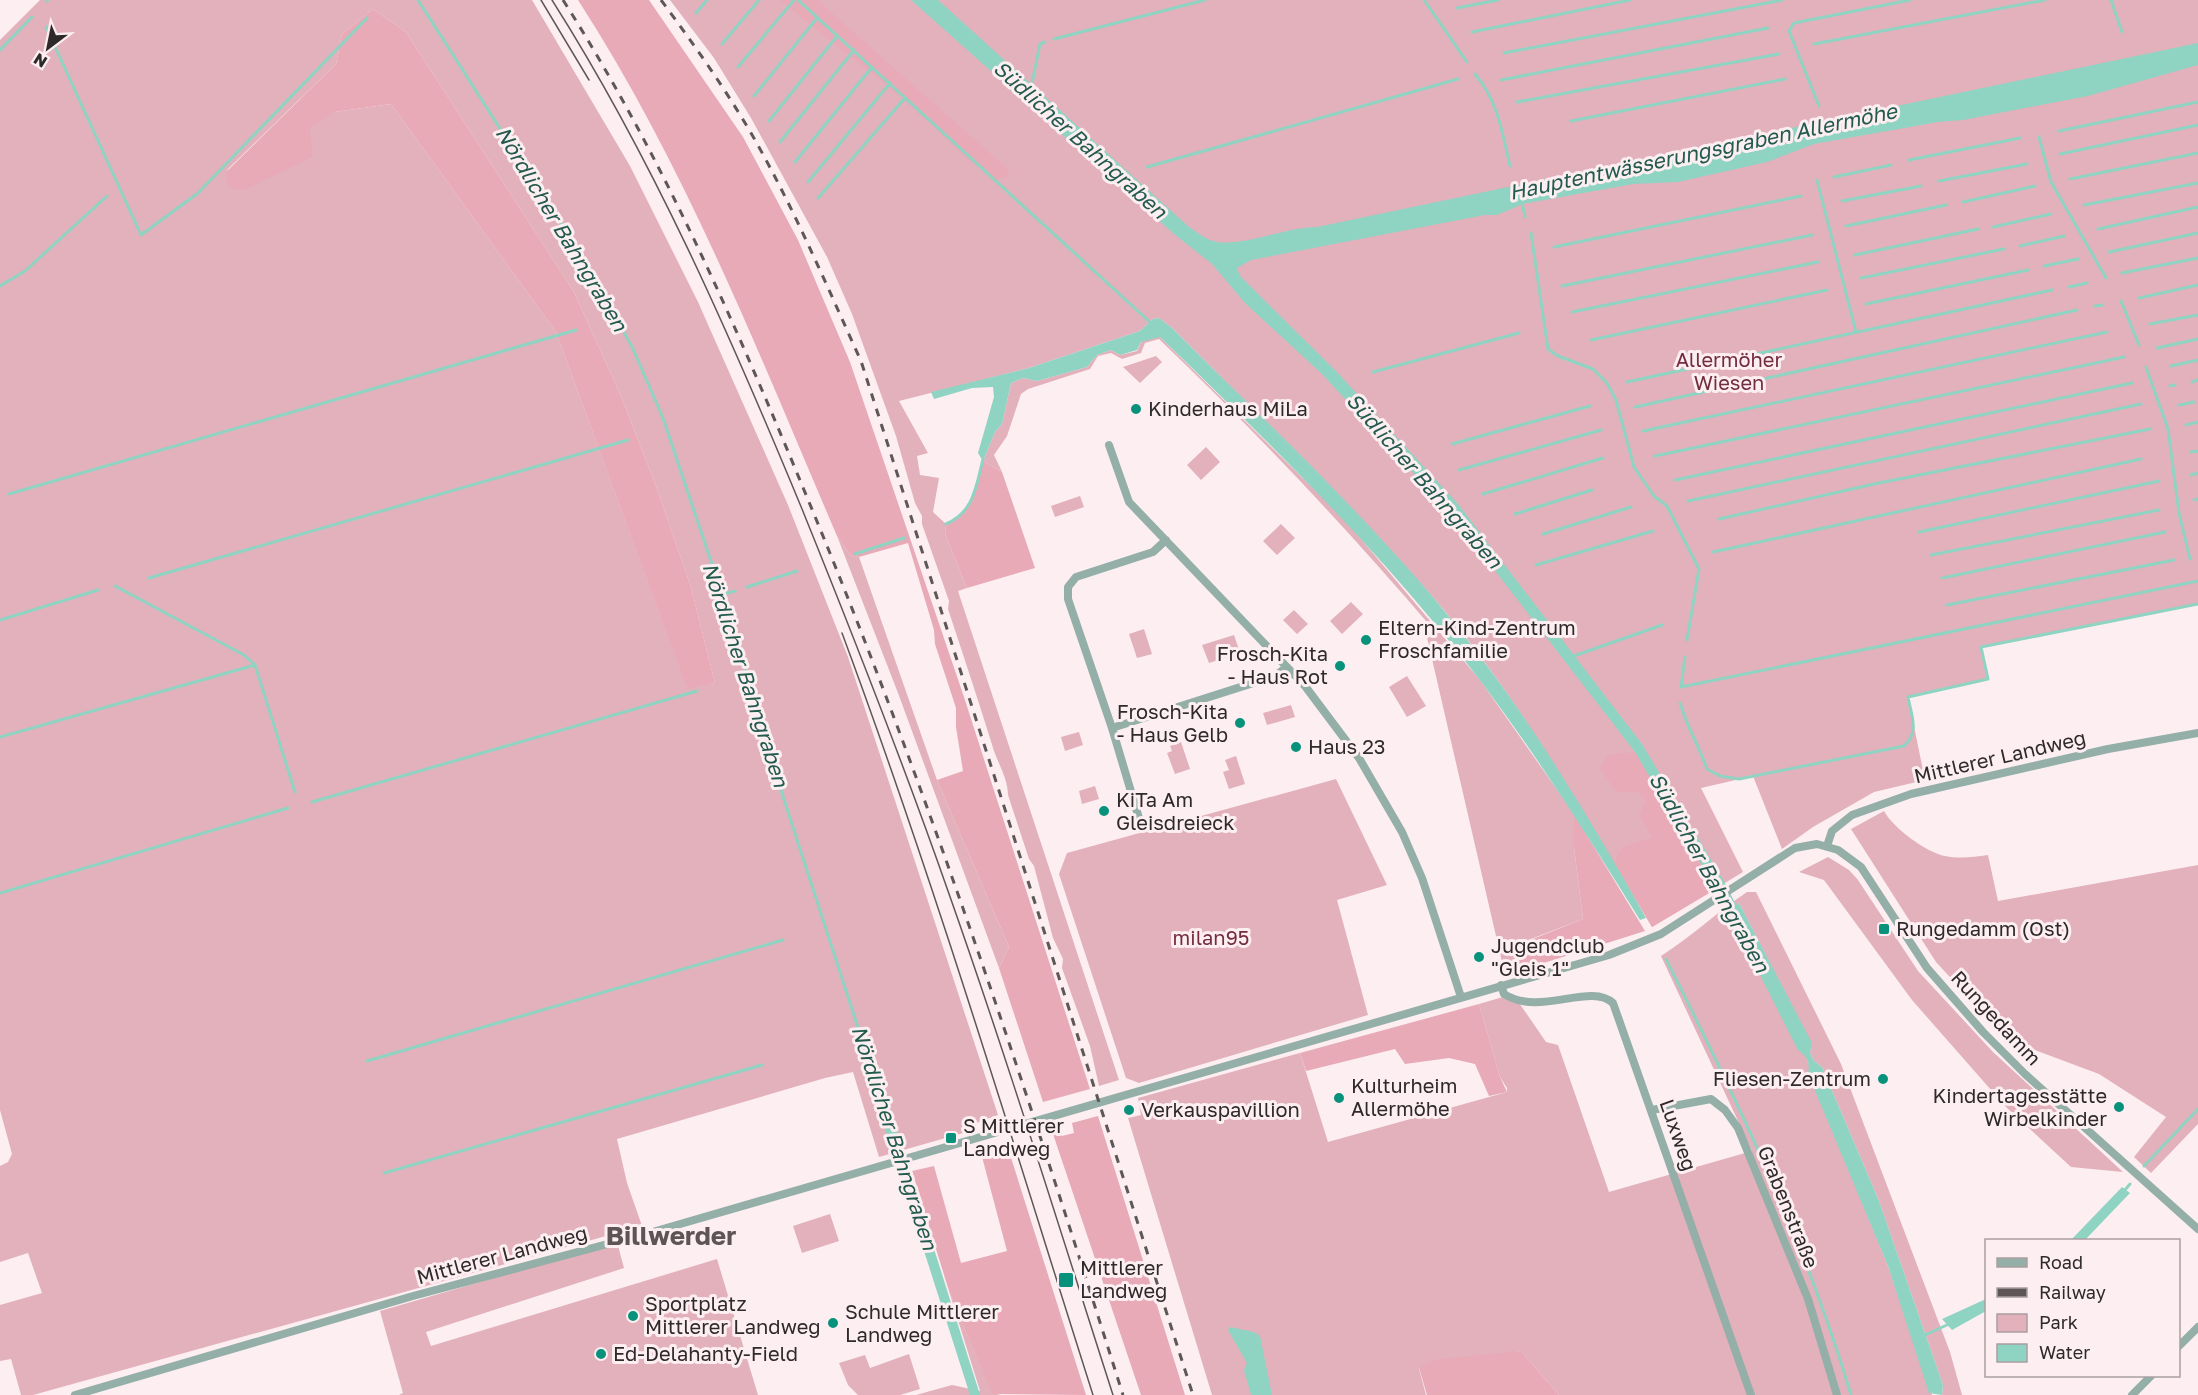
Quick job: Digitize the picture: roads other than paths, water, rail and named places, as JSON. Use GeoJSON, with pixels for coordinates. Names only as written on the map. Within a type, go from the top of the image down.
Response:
{"type":"FeatureCollection","features":[{"type":"Feature","properties":{"kind":"street"},"geometry":{"type":"LineString","coordinates":[[1109,445],[1126,497],[1287,667],[1319,703],[1359,758],[1397,823],[1429,894],[1461,997]]}},
{"type":"Feature","properties":{"kind":"street"},"geometry":{"type":"LineString","coordinates":[[1141,825],[1112,728],[1068,599],[1068,587],[1076,577],[1156,551],[1166,540]]}},
{"type":"Feature","properties":{"kind":"street"},"geometry":{"type":"LineString","coordinates":[[1112,728],[1275,676],[1287,667]]}},
{"type":"Feature","properties":{"kind":"street","name":"Mittlerer Landweg"},"geometry":{"type":"LineString","coordinates":[[75,1395],[414,1296],[646,1233],[889,1163],[1647,941],[1713,902],[1783,855],[1805,845],[1827,846],[1832,831],[1845,820],[1891,800],[2096,752],[2198,733]]}},
{"type":"Feature","properties":{"kind":"street","name":"Rungedamm"},"geometry":{"type":"LineString","coordinates":[[1827,846],[1848,855],[1861,867],[1927,968],[1983,1032],[2198,1229]]}},
{"type":"Feature","properties":{"kind":"street","name":"Luxweg"},"geometry":{"type":"LineString","coordinates":[[1502,985],[1504,994],[1524,1004],[1598,995],[1608,998],[1613,1003],[1751,1395]]}},
{"type":"Feature","properties":{"kind":"street","name":"Grabenstraße"},"geometry":{"type":"LineString","coordinates":[[1652,1110],[1711,1099],[1725,1110],[1738,1128],[1808,1299],[1838,1395]]}},
{"type":"Feature","properties":{"kind":"street"},"geometry":{"type":"LineString","coordinates":[[2180,1345],[2198,1327]]}},
{"type":"Feature","properties":{"kind":"street"},"geometry":{"type":"LineString","coordinates":[[2132,1395],[2150,1377]]}},
{"type":"Feature","properties":{"kind":"water","name":"Hauptentwässerungsgraben Allermöhe"},"geometry":{"type":"Polygon","coordinates":[[[911,0],[938,0],[1189,227],[1214,241],[1229,243],[1317,227],[2198,43],[2198,65],[2088,96],[1963,120],[1938,122],[1814,144],[1767,162],[1678,182],[1633,184],[1523,204],[1497,215],[1485,215],[1251,260],[1237,268],[1240,276],[1337,372],[1458,504],[1642,744],[1725,883],[1716,889],[1635,752],[1452,515],[1322,374],[1245,303],[1212,264],[1174,234],[911,0]]]}},
{"type":"Feature","properties":{"kind":"water"},"geometry":{"type":"Polygon","coordinates":[[[1159,318],[1172,328],[1338,493],[1432,596],[1492,672],[1547,752],[1646,918],[1640,920],[1518,732],[1436,625],[1337,513],[1160,337],[1141,342],[1137,350],[1120,355],[1111,350],[1097,355],[1087,367],[1037,381],[1023,378],[1011,383],[1002,424],[995,432],[983,461],[978,453],[994,397],[993,387],[972,388],[934,399],[931,392],[1029,368],[1140,331],[1153,319],[1159,318]]]}},
{"type":"Feature","properties":{"kind":"water"},"geometry":{"type":"Polygon","coordinates":[[[1739,903],[1812,1043],[1810,1053],[1814,1061],[1822,1067],[1879,1201],[1943,1385],[1942,1395],[1929,1393],[1888,1266],[1808,1074],[1807,1060],[1798,1050],[1727,910],[1739,903]]]}},
{"type":"Feature","properties":{"kind":"water"},"geometry":{"type":"Polygon","coordinates":[[[890,1109],[980,1395],[970,1395],[880,1113],[890,1109]]]}},
{"type":"Feature","properties":{"kind":"water"},"geometry":{"type":"Polygon","coordinates":[[[2122,1187],[2130,1193],[2086,1239],[2072,1239],[2122,1187]]]}},
{"type":"Feature","properties":{"kind":"water"},"geometry":{"type":"Polygon","coordinates":[[[1985,1299],[1985,1312],[1952,1330],[1942,1319],[1985,1299]]]}},
{"type":"Feature","properties":{"kind":"water"},"geometry":{"type":"Polygon","coordinates":[[[1230,1327],[1254,1332],[1260,1336],[1272,1395],[1251,1395],[1244,1370],[1247,1363],[1228,1330],[1230,1327]]]}},
{"type":"Feature","properties":{"kind":"waterway","name":"Nördlicher Bahngraben"},"geometry":{"type":"LineString","coordinates":[[418,0],[596,279],[633,349],[663,418],[722,594],[778,781],[886,1114]]}},
{"type":"Feature","properties":{"kind":"waterway"},"geometry":{"type":"LineString","coordinates":[[696,13],[707,0]]}},
{"type":"Feature","properties":{"kind":"waterway"},"geometry":{"type":"LineString","coordinates":[[722,44],[759,0]]}},
{"type":"Feature","properties":{"kind":"waterway"},"geometry":{"type":"LineString","coordinates":[[738,67],[794,0]]}},
{"type":"Feature","properties":{"kind":"waterway"},"geometry":{"type":"LineString","coordinates":[[798,0],[1151,323]]}},
{"type":"Feature","properties":{"kind":"waterway"},"geometry":{"type":"LineString","coordinates":[[1054,39],[1205,0]]}},
{"type":"Feature","properties":{"kind":"waterway"},"geometry":{"type":"LineString","coordinates":[[1424,0],[1467,62]]}},
{"type":"Feature","properties":{"kind":"waterway"},"geometry":{"type":"LineString","coordinates":[[1457,8],[1498,0]]}},
{"type":"Feature","properties":{"kind":"waterway"},"geometry":{"type":"LineString","coordinates":[[1472,32],[1630,0]]}},
{"type":"Feature","properties":{"kind":"waterway"},"geometry":{"type":"LineString","coordinates":[[1504,53],[1782,0]]}},
{"type":"Feature","properties":{"kind":"waterway","name":"Hauptentwässerungsgraben Allermöhe"},"geometry":{"type":"LineString","coordinates":[[1819,106],[1789,31],[1794,23],[1910,0]]}},
{"type":"Feature","properties":{"kind":"waterway"},"geometry":{"type":"LineString","coordinates":[[1814,44],[2045,0]]}},
{"type":"Feature","properties":{"kind":"waterway"},"geometry":{"type":"LineString","coordinates":[[2111,0],[2122,32]]}},
{"type":"Feature","properties":{"kind":"waterway"},"geometry":{"type":"LineString","coordinates":[[0,50],[32,17]]}},
{"type":"Feature","properties":{"kind":"waterway"},"geometry":{"type":"LineString","coordinates":[[46,27],[141,235],[198,193],[367,18]]}},
{"type":"Feature","properties":{"kind":"waterway"},"geometry":{"type":"LineString","coordinates":[[754,96],[817,18]]}},
{"type":"Feature","properties":{"kind":"waterway"},"geometry":{"type":"LineString","coordinates":[[1501,80],[1768,28]]}},
{"type":"Feature","properties":{"kind":"waterway"},"geometry":{"type":"LineString","coordinates":[[769,121],[837,36]]}},
{"type":"Feature","properties":{"kind":"waterway"},"geometry":{"type":"LineString","coordinates":[[1031,88],[1040,44],[1045,42]]}},
{"type":"Feature","properties":{"kind":"waterway"},"geometry":{"type":"LineString","coordinates":[[780,142],[854,50]]}},
{"type":"Feature","properties":{"kind":"waterway"},"geometry":{"type":"LineString","coordinates":[[1517,102],[1779,54]]}},
{"type":"Feature","properties":{"kind":"waterway"},"geometry":{"type":"LineString","coordinates":[[795,162],[872,67]]}},
{"type":"Feature","properties":{"kind":"waterway"},"geometry":{"type":"LineString","coordinates":[[1475,74],[1494,106],[1510,166]]}},
{"type":"Feature","properties":{"kind":"waterway"},"geometry":{"type":"LineString","coordinates":[[1147,167],[1458,79]]}},
{"type":"Feature","properties":{"kind":"waterway"},"geometry":{"type":"LineString","coordinates":[[1571,121],[1785,79]]}},
{"type":"Feature","properties":{"kind":"waterway"},"geometry":{"type":"LineString","coordinates":[[808,182],[890,83]]}},
{"type":"Feature","properties":{"kind":"waterway"},"geometry":{"type":"LineString","coordinates":[[818,198],[905,98]]}},
{"type":"Feature","properties":{"kind":"waterway"},"geometry":{"type":"LineString","coordinates":[[2059,131],[2198,102]]}},
{"type":"Feature","properties":{"kind":"waterway"},"geometry":{"type":"LineString","coordinates":[[2060,154],[2198,125]]}},
{"type":"Feature","properties":{"kind":"waterway"},"geometry":{"type":"LineString","coordinates":[[2039,137],[2051,182],[2106,278]]}},
{"type":"Feature","properties":{"kind":"waterway"},"geometry":{"type":"LineString","coordinates":[[1909,160],[2020,138]]}},
{"type":"Feature","properties":{"kind":"waterway"},"geometry":{"type":"LineString","coordinates":[[2070,179],[2198,153]]}},
{"type":"Feature","properties":{"kind":"waterway"},"geometry":{"type":"LineString","coordinates":[[1939,181],[2027,164]]}},
{"type":"Feature","properties":{"kind":"waterway"},"geometry":{"type":"LineString","coordinates":[[1834,177],[1891,165]]}},
{"type":"Feature","properties":{"kind":"waterway"},"geometry":{"type":"LineString","coordinates":[[1817,180],[1856,332]]}},
{"type":"Feature","properties":{"kind":"waterway"},"geometry":{"type":"LineString","coordinates":[[2084,205],[2198,183]]}},
{"type":"Feature","properties":{"kind":"waterway"},"geometry":{"type":"LineString","coordinates":[[1842,201],[1921,186]]}},
{"type":"Feature","properties":{"kind":"waterway"},"geometry":{"type":"LineString","coordinates":[[1963,202],[2035,186]]}},
{"type":"Feature","properties":{"kind":"waterway"},"geometry":{"type":"LineString","coordinates":[[0,286],[25,271],[107,196]]}},
{"type":"Feature","properties":{"kind":"waterway"},"geometry":{"type":"LineString","coordinates":[[1554,247],[1801,196]]}},
{"type":"Feature","properties":{"kind":"waterway","name":"Hauptentwässerungsgraben Allermöhe"},"geometry":{"type":"LineString","coordinates":[[1522,202],[1525,217]]}},
{"type":"Feature","properties":{"kind":"waterway"},"geometry":{"type":"LineString","coordinates":[[1846,226],[1946,205]]}},
{"type":"Feature","properties":{"kind":"waterway"},"geometry":{"type":"LineString","coordinates":[[2098,229],[2198,207]]}},
{"type":"Feature","properties":{"kind":"waterway"},"geometry":{"type":"LineString","coordinates":[[1993,227],[2051,214]]}},
{"type":"Feature","properties":{"kind":"waterway"},"geometry":{"type":"LineString","coordinates":[[1855,255],[1978,229]]}},
{"type":"Feature","properties":{"kind":"waterway"},"geometry":{"type":"LineString","coordinates":[[1531,233],[1548,349],[1558,356],[1593,369],[1607,383],[1616,400],[1634,467],[1654,496],[1667,506],[1699,569],[1687,640]]}},
{"type":"Feature","properties":{"kind":"waterway"},"geometry":{"type":"LineString","coordinates":[[2109,252],[2198,233]]}},
{"type":"Feature","properties":{"kind":"waterway"},"geometry":{"type":"LineString","coordinates":[[1562,286],[1812,235]]}},
{"type":"Feature","properties":{"kind":"waterway"},"geometry":{"type":"LineString","coordinates":[[2020,246],[2064,236]]}},
{"type":"Feature","properties":{"kind":"waterway"},"geometry":{"type":"LineString","coordinates":[[1861,278],[2004,249]]}},
{"type":"Feature","properties":{"kind":"waterway"},"geometry":{"type":"LineString","coordinates":[[2122,273],[2198,258]]}},
{"type":"Feature","properties":{"kind":"waterway"},"geometry":{"type":"LineString","coordinates":[[2044,266],[2078,259]]}},
{"type":"Feature","properties":{"kind":"waterway"},"geometry":{"type":"LineString","coordinates":[[1572,312],[1818,262]]}},
{"type":"Feature","properties":{"kind":"waterway"},"geometry":{"type":"LineString","coordinates":[[1866,304],[2028,270]]}},
{"type":"Feature","properties":{"kind":"waterway"},"geometry":{"type":"LineString","coordinates":[[2069,287],[2087,283]]}},
{"type":"Feature","properties":{"kind":"waterway"},"geometry":{"type":"LineString","coordinates":[[2139,298],[2198,285]]}},
{"type":"Feature","properties":{"kind":"waterway"},"geometry":{"type":"LineString","coordinates":[[1591,340],[1827,290]]}},
{"type":"Feature","properties":{"kind":"waterway"},"geometry":{"type":"LineString","coordinates":[[1627,382],[2052,290]]}},
{"type":"Feature","properties":{"kind":"waterway"},"geometry":{"type":"LineString","coordinates":[[2121,301],[2139,345]]}},
{"type":"Feature","properties":{"kind":"waterway"},"geometry":{"type":"LineString","coordinates":[[2095,306],[2102,305]]}},
{"type":"Feature","properties":{"kind":"waterway"},"geometry":{"type":"LineString","coordinates":[[1635,407],[2077,310]]}},
{"type":"Feature","properties":{"kind":"waterway"},"geometry":{"type":"LineString","coordinates":[[2150,324],[2198,315]]}},
{"type":"Feature","properties":{"kind":"waterway"},"geometry":{"type":"LineString","coordinates":[[9,494],[576,330]]}},
{"type":"Feature","properties":{"kind":"waterway"},"geometry":{"type":"LineString","coordinates":[[1643,431],[2107,332]]}},
{"type":"Feature","properties":{"kind":"waterway"},"geometry":{"type":"LineString","coordinates":[[1373,372],[1519,333]]}},
{"type":"Feature","properties":{"kind":"waterway"},"geometry":{"type":"LineString","coordinates":[[2157,348],[2198,339]]}},
{"type":"Feature","properties":{"kind":"waterway"},"geometry":{"type":"LineString","coordinates":[[1655,456],[2124,357]]}},
{"type":"Feature","properties":{"kind":"waterway"},"geometry":{"type":"LineString","coordinates":[[2171,366],[2198,360]]}},
{"type":"Feature","properties":{"kind":"waterway"},"geometry":{"type":"LineString","coordinates":[[2146,367],[2168,429],[2179,513],[2190,559]]}},
{"type":"Feature","properties":{"kind":"waterway"},"geometry":{"type":"LineString","coordinates":[[2192,382],[2198,380]]}},
{"type":"Feature","properties":{"kind":"waterway"},"geometry":{"type":"LineString","coordinates":[[1675,480],[2132,383]]}},
{"type":"Feature","properties":{"kind":"waterway"},"geometry":{"type":"LineString","coordinates":[[2170,386],[2175,385]]}},
{"type":"Feature","properties":{"kind":"waterway"},"geometry":{"type":"LineString","coordinates":[[2179,405],[2194,402]]}},
{"type":"Feature","properties":{"kind":"waterway"},"geometry":{"type":"LineString","coordinates":[[1688,501],[2141,404]]}},
{"type":"Feature","properties":{"kind":"waterway"},"geometry":{"type":"LineString","coordinates":[[1452,444],[1590,406]]}},
{"type":"Feature","properties":{"kind":"waterway"},"geometry":{"type":"LineString","coordinates":[[2186,425],[2198,422]]}},
{"type":"Feature","properties":{"kind":"waterway"},"geometry":{"type":"LineString","coordinates":[[1719,519],[1874,484],[2150,429]]}},
{"type":"Feature","properties":{"kind":"waterway"},"geometry":{"type":"LineString","coordinates":[[1459,470],[1601,430]]}},
{"type":"Feature","properties":{"kind":"waterway"},"geometry":{"type":"LineString","coordinates":[[149,578],[628,440]]}},
{"type":"Feature","properties":{"kind":"waterway"},"geometry":{"type":"LineString","coordinates":[[2191,452],[2198,451]]}},
{"type":"Feature","properties":{"kind":"waterway"},"geometry":{"type":"LineString","coordinates":[[1483,494],[1603,458]]}},
{"type":"Feature","properties":{"kind":"waterway"},"geometry":{"type":"LineString","coordinates":[[946,524],[963,513],[968,506],[976,489],[983,459]]}},
{"type":"Feature","properties":{"kind":"waterway"},"geometry":{"type":"LineString","coordinates":[[1713,552],[2141,459]]}},
{"type":"Feature","properties":{"kind":"waterway"},"geometry":{"type":"LineString","coordinates":[[2191,475],[2198,473]]}},
{"type":"Feature","properties":{"kind":"waterway"},"geometry":{"type":"LineString","coordinates":[[1919,532],[2159,481]]}},
{"type":"Feature","properties":{"kind":"waterway"},"geometry":{"type":"LineString","coordinates":[[1515,514],[1592,490]]}},
{"type":"Feature","properties":{"kind":"waterway"},"geometry":{"type":"LineString","coordinates":[[2194,500],[2198,499]]}},
{"type":"Feature","properties":{"kind":"waterway"},"geometry":{"type":"LineString","coordinates":[[1543,534],[1631,507]]}},
{"type":"Feature","properties":{"kind":"waterway"},"geometry":{"type":"LineString","coordinates":[[1931,555],[2159,510]]}},
{"type":"Feature","properties":{"kind":"waterway"},"geometry":{"type":"LineString","coordinates":[[1536,565],[1653,531]]}},
{"type":"Feature","properties":{"kind":"waterway"},"geometry":{"type":"LineString","coordinates":[[1942,578],[2165,532]]}},
{"type":"Feature","properties":{"kind":"waterway"},"geometry":{"type":"LineString","coordinates":[[855,554],[904,538]]}},
{"type":"Feature","properties":{"kind":"waterway"},"geometry":{"type":"LineString","coordinates":[[1947,605],[2174,560]]}},
{"type":"Feature","properties":{"kind":"waterway"},"geometry":{"type":"LineString","coordinates":[[747,587],[797,571]]}},
{"type":"Feature","properties":{"kind":"waterway"},"geometry":{"type":"LineString","coordinates":[[1685,657],[1681,687],[2198,581]]}},
{"type":"Feature","properties":{"kind":"waterway"},"geometry":{"type":"LineString","coordinates":[[115,586],[244,655],[255,665],[295,792]]}},
{"type":"Feature","properties":{"kind":"waterway"},"geometry":{"type":"LineString","coordinates":[[0,620],[98,590]]}},
{"type":"Feature","properties":{"kind":"waterway"},"geometry":{"type":"LineString","coordinates":[[723,594],[735,591]]}},
{"type":"Feature","properties":{"kind":"waterway"},"geometry":{"type":"LineString","coordinates":[[1680,703],[1707,769],[1720,776],[1739,779],[1904,746],[1909,741],[1913,729],[1908,697],[1988,679],[1981,647],[2198,604]]}},
{"type":"Feature","properties":{"kind":"waterway"},"geometry":{"type":"LineString","coordinates":[[1571,657],[1662,625]]}},
{"type":"Feature","properties":{"kind":"waterway"},"geometry":{"type":"LineString","coordinates":[[0,737],[255,665]]}},
{"type":"Feature","properties":{"kind":"waterway"},"geometry":{"type":"LineString","coordinates":[[312,802],[697,691]]}},
{"type":"Feature","properties":{"kind":"waterway"},"geometry":{"type":"LineString","coordinates":[[0,893],[288,808]]}},
{"type":"Feature","properties":{"kind":"waterway","name":"Südlicher Bahngraben"},"geometry":{"type":"LineString","coordinates":[[1721,886],[1738,920]]}},
{"type":"Feature","properties":{"kind":"waterway"},"geometry":{"type":"LineString","coordinates":[[367,1061],[783,940]]}},
{"type":"Feature","properties":{"kind":"waterway"},"geometry":{"type":"LineString","coordinates":[[1666,959],[1719,1065],[1791,1227],[1833,1338],[1851,1395]]}},
{"type":"Feature","properties":{"kind":"waterway"},"geometry":{"type":"LineString","coordinates":[[384,1173],[762,1065]]}},
{"type":"Feature","properties":{"kind":"waterway"},"geometry":{"type":"LineString","coordinates":[[2144,1166],[2198,1109]]}},
{"type":"Feature","properties":{"kind":"waterway"},"geometry":{"type":"LineString","coordinates":[[2124,1191],[2130,1184]]}},
{"type":"Feature","properties":{"kind":"waterway"},"geometry":{"type":"LineString","coordinates":[[1925,1335],[1949,1324]]}},
{"type":"Feature","properties":{"kind":"tram line"},"geometry":{"type":"LineString","coordinates":[[541,0],[589,80]]}},
{"type":"Feature","properties":{"kind":"tram line"},"geometry":{"type":"LineString","coordinates":[[552,0],[624,122],[688,249],[747,378],[821,556],[895,747],[970,954],[1113,1395]]}},
{"type":"Feature","properties":{"kind":"tram line"},"geometry":{"type":"LineString","coordinates":[[842,633],[941,917],[1093,1395]]}},
{"type":"Feature","properties":{"kind":"railway"},"geometry":{"type":"LineString","coordinates":[[563,0],[634,120],[697,245],[755,373],[809,502],[896,722],[976,945],[1123,1395]]}},
{"type":"Feature","properties":{"kind":"railway"},"geometry":{"type":"LineString","coordinates":[[661,0],[719,82],[766,161],[809,246],[861,361],[1193,1395]]}},
{"type":"Feature","properties":{"kind":"place","name":"Kinderhaus MiLa"},"geometry":{"type":"Point","coordinates":[1136,409]}},
{"type":"Feature","properties":{"kind":"place","name":"Eltern-Kind-Zentrum Froschfamilie"},"geometry":{"type":"Point","coordinates":[1366,640]}},
{"type":"Feature","properties":{"kind":"place","name":"Frosch-Kita - Haus Rot"},"geometry":{"type":"Point","coordinates":[1340,666]}},
{"type":"Feature","properties":{"kind":"place","name":"Frosch-Kita - Haus Gelb"},"geometry":{"type":"Point","coordinates":[1240,723]}},
{"type":"Feature","properties":{"kind":"place","name":"Haus 23"},"geometry":{"type":"Point","coordinates":[1296,747]}},
{"type":"Feature","properties":{"kind":"place","name":"KiTa Am Gleisdreieck"},"geometry":{"type":"Point","coordinates":[1104,811]}},
{"type":"Feature","properties":{"kind":"place","name":"Rungedamm (Ost)"},"geometry":{"type":"Point","coordinates":[1884,929]}},
{"type":"Feature","properties":{"kind":"place","name":"Jugendclub \"Gleis 1\""},"geometry":{"type":"Point","coordinates":[1479,957]}},
{"type":"Feature","properties":{"kind":"place","name":"Fliesen-Zentrum"},"geometry":{"type":"Point","coordinates":[1883,1079]}},
{"type":"Feature","properties":{"kind":"place","name":"Kulturheim Allermöhe"},"geometry":{"type":"Point","coordinates":[1339,1098]}},
{"type":"Feature","properties":{"kind":"place","name":"Kindertagesstätte Wirbelkinder"},"geometry":{"type":"Point","coordinates":[2119,1107]}},
{"type":"Feature","properties":{"kind":"place","name":"Verkauspavillion"},"geometry":{"type":"Point","coordinates":[1129,1110]}},
{"type":"Feature","properties":{"kind":"place","name":"S Mittlerer Landweg"},"geometry":{"type":"Point","coordinates":[951,1138]}},
{"type":"Feature","properties":{"kind":"place","name":"Mittlerer Landweg"},"geometry":{"type":"Point","coordinates":[1066,1280]}},
{"type":"Feature","properties":{"kind":"place","name":"Sportplatz Mittlerer Landweg"},"geometry":{"type":"Point","coordinates":[633,1316]}},
{"type":"Feature","properties":{"kind":"place","name":"Schule Mittlerer Landweg"},"geometry":{"type":"Point","coordinates":[833,1323]}},
{"type":"Feature","properties":{"kind":"place","name":"Ed-Delahanty-Field"},"geometry":{"type":"Point","coordinates":[601,1354]}},
{"type":"Feature","properties":{"kind":"district","name":"Billwerder"},"geometry":{"type":"Point","coordinates":[671,1236]}},
{"type":"Feature","properties":{"kind":"park label","name":"Allermöher Wiesen"},"geometry":{"type":"Point","coordinates":[1729,372]}},
{"type":"Feature","properties":{"kind":"park label","name":"milan95"},"geometry":{"type":"Point","coordinates":[1211,938]}}]}
